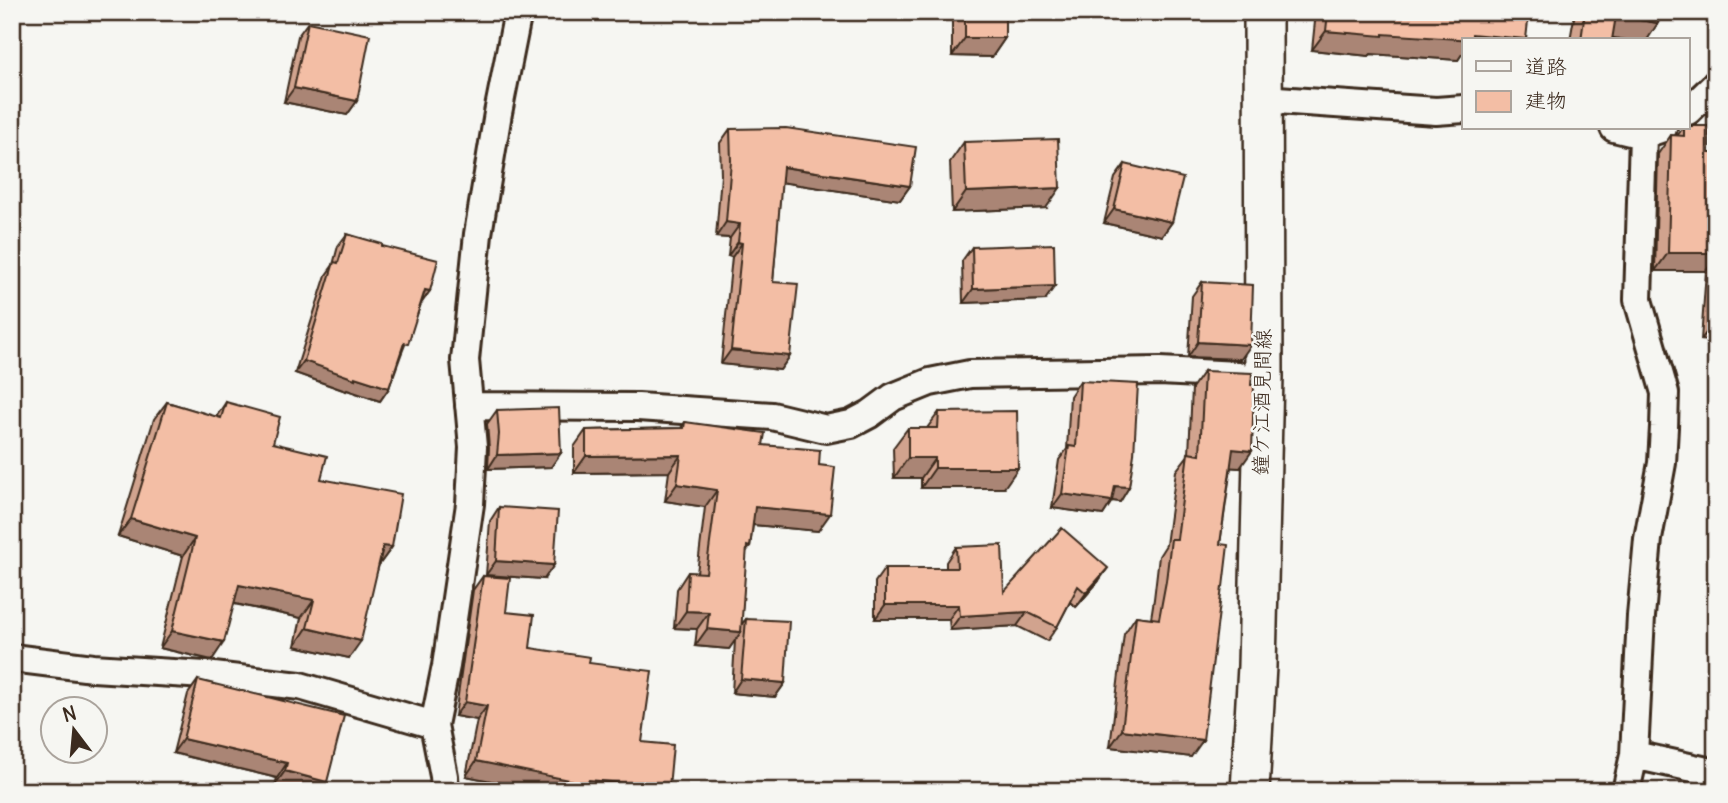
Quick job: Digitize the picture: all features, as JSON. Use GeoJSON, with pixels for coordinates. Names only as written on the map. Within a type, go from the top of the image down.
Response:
{"type":"FeatureCollection","features":[{"type":"Feature","properties":{"kind":"main road","name":"鐘ケ江酒見間線"},"geometry":{"type":"LineString","coordinates":[[1250,791],[1264,376],[1263,12]]}},
{"type":"Feature","properties":{"kind":"street"},"geometry":{"type":"LineString","coordinates":[[445,791],[434,725],[446,667],[470,504],[473,447],[465,360],[478,234],[518,12]]}},
{"type":"Feature","properties":{"kind":"street"},"geometry":{"type":"LineString","coordinates":[[1690,109],[1716,84]]}},
{"type":"Feature","properties":{"kind":"street"},"geometry":{"type":"LineString","coordinates":[[1263,99],[1436,111],[1462,109]]}},
{"type":"Feature","properties":{"kind":"street"},"geometry":{"type":"LineString","coordinates":[[1626,791],[1634,755],[1641,616],[1648,538],[1662,463],[1665,393],[1638,300],[1653,131]]}},
{"type":"Feature","properties":{"kind":"street"},"geometry":{"type":"LineString","coordinates":[[469,406],[638,407],[772,416],[826,429],[851,424],[893,397],[930,382],[970,374],[1160,371],[1264,376]]}},
{"type":"Feature","properties":{"kind":"street"},"geometry":{"type":"LineString","coordinates":[[12,658],[93,668],[205,675],[300,686],[434,725]]}},
{"type":"Feature","properties":{"kind":"street"},"geometry":{"type":"LineString","coordinates":[[1634,755],[1716,773]]}},
{"type":"Feature","properties":{"kind":"building"},"geometry":{"type":"Polygon","coordinates":[[[965,12],[1005,12],[1005,38],[965,38],[965,12]]]}},
{"type":"Feature","properties":{"kind":"building"},"geometry":{"type":"Polygon","coordinates":[[[1328,12],[1529,12],[1526,38],[1472,34],[1472,38],[1462,39],[1326,31],[1328,12]]]}},
{"type":"Feature","properties":{"kind":"building"},"geometry":{"type":"Polygon","coordinates":[[[1585,12],[1660,12],[1658,23],[1616,16],[1612,38],[1581,38],[1585,12]]]}},
{"type":"Feature","properties":{"kind":"building"},"geometry":{"type":"Polygon","coordinates":[[[308,22],[370,35],[357,101],[294,88],[308,22]]]}},
{"type":"Feature","properties":{"kind":"building"},"geometry":{"type":"Polygon","coordinates":[[[1690,126],[1709,126],[1709,153],[1716,153],[1716,253],[1668,253],[1671,135],[1684,136],[1684,130],[1690,130],[1690,126]]]}},
{"type":"Feature","properties":{"kind":"building"},"geometry":{"type":"Polygon","coordinates":[[[786,128],[916,147],[910,186],[783,167],[773,282],[798,284],[790,356],[731,350],[742,243],[738,242],[740,224],[726,222],[731,161],[730,129],[786,128]]]}},
{"type":"Feature","properties":{"kind":"building"},"geometry":{"type":"Polygon","coordinates":[[[1058,139],[1060,188],[966,192],[964,142],[1058,139]]]}},
{"type":"Feature","properties":{"kind":"building"},"geometry":{"type":"Polygon","coordinates":[[[1125,164],[1183,178],[1172,222],[1114,209],[1125,164]]]}},
{"type":"Feature","properties":{"kind":"building"},"geometry":{"type":"Polygon","coordinates":[[[347,234],[438,260],[430,291],[425,290],[408,344],[404,343],[389,388],[304,361],[334,262],[338,263],[347,234]]]}},
{"type":"Feature","properties":{"kind":"building"},"geometry":{"type":"Polygon","coordinates":[[[1054,244],[1055,286],[973,289],[972,247],[1054,244]]]}},
{"type":"Feature","properties":{"kind":"building"},"geometry":{"type":"Polygon","coordinates":[[[1202,282],[1253,285],[1251,345],[1198,342],[1202,282]]]}},
{"type":"Feature","properties":{"kind":"building"},"geometry":{"type":"Polygon","coordinates":[[[1204,371],[1252,373],[1251,385],[1254,385],[1252,451],[1233,449],[1220,544],[1228,545],[1203,740],[1122,730],[1136,616],[1159,619],[1171,539],[1177,539],[1188,453],[1200,455],[1204,371]]]}},
{"type":"Feature","properties":{"kind":"building"},"geometry":{"type":"Polygon","coordinates":[[[1080,381],[1138,384],[1134,454],[1129,487],[1115,486],[1112,501],[1062,494],[1069,446],[1076,447],[1080,381]]]}},
{"type":"Feature","properties":{"kind":"building"},"geometry":{"type":"Polygon","coordinates":[[[167,402],[221,418],[226,402],[280,417],[273,443],[327,456],[321,479],[401,494],[392,547],[383,546],[361,641],[307,628],[314,600],[239,585],[224,642],[172,631],[195,538],[131,519],[167,402]]]}},
{"type":"Feature","properties":{"kind":"building"},"geometry":{"type":"Polygon","coordinates":[[[559,408],[561,453],[497,455],[497,410],[559,408]]]}},
{"type":"Feature","properties":{"kind":"building"},"geometry":{"type":"Polygon","coordinates":[[[1017,411],[1018,468],[935,468],[935,458],[908,458],[908,428],[938,428],[939,412],[1017,411]]]}},
{"type":"Feature","properties":{"kind":"building"},"geometry":{"type":"Polygon","coordinates":[[[685,422],[765,433],[763,445],[820,450],[819,465],[835,467],[830,514],[755,507],[750,547],[747,546],[741,632],[707,629],[709,612],[686,611],[688,572],[706,573],[717,490],[677,484],[681,455],[586,456],[586,430],[684,428],[685,422]]]}},
{"type":"Feature","properties":{"kind":"building"},"geometry":{"type":"Polygon","coordinates":[[[499,507],[558,511],[554,565],[496,561],[499,507]]]}},
{"type":"Feature","properties":{"kind":"building"},"geometry":{"type":"Polygon","coordinates":[[[1062,528],[1108,568],[1086,593],[1078,586],[1057,627],[1027,612],[960,616],[959,605],[885,605],[885,568],[957,568],[956,547],[1002,545],[1004,592],[1062,528]]]}},
{"type":"Feature","properties":{"kind":"building"},"geometry":{"type":"Polygon","coordinates":[[[483,576],[510,578],[506,612],[534,615],[530,648],[590,657],[589,663],[652,671],[642,742],[673,745],[669,787],[589,780],[588,784],[476,761],[487,706],[465,702],[483,576]]]}},
{"type":"Feature","properties":{"kind":"building"},"geometry":{"type":"Polygon","coordinates":[[[746,619],[789,621],[785,683],[741,679],[746,619]]]}},
{"type":"Feature","properties":{"kind":"building"},"geometry":{"type":"Polygon","coordinates":[[[198,680],[344,716],[327,782],[285,771],[287,763],[183,739],[198,680]]]}},
{"type":"Feature","properties":{"kind":"building"},"geometry":{"type":"Polygon","coordinates":[[[12,780],[30,786],[29,791],[12,791],[12,780]]]}}]}
